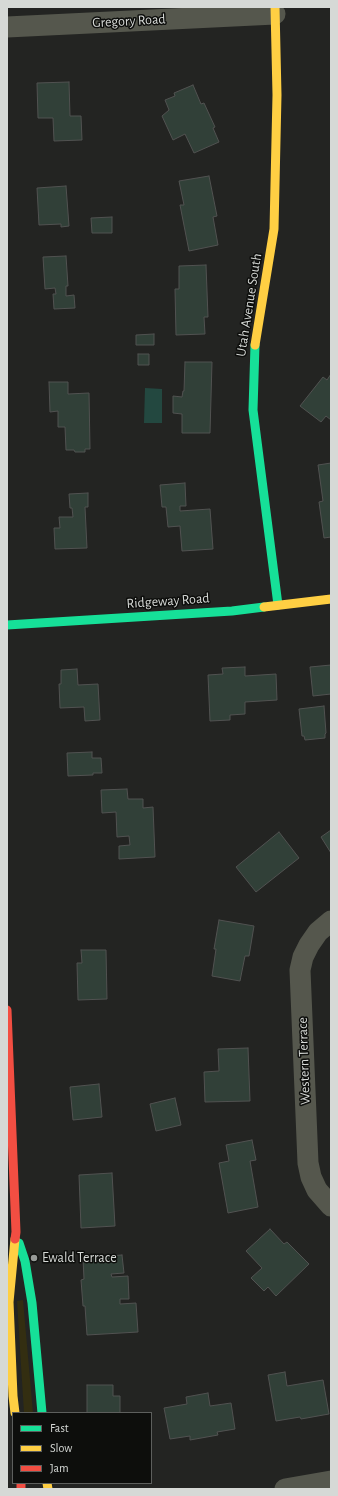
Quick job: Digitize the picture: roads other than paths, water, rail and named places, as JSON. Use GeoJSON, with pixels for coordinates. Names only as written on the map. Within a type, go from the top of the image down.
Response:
{"type":"FeatureCollection","features":[{"type":"Feature","properties":{"kind":"street","name":"Gregory Road"},"geometry":{"type":"LineString","coordinates":[[7,27],[275,11]]}},
{"type":"Feature","properties":{"kind":"street","name":"Utah Avenue South"},"geometry":{"type":"LineString","coordinates":[[275,11],[278,95],[274,229],[255,346],[253,410],[278,605]]}},
{"type":"Feature","properties":{"kind":"street","name":"Ridgeway Road"},"geometry":{"type":"LineString","coordinates":[[7,625],[232,611],[331,599]]}},
{"type":"Feature","properties":{"kind":"street","name":"Western Terrace"},"geometry":{"type":"LineString","coordinates":[[331,921],[318,932],[309,945],[303,957],[300,970],[308,1163],[311,1177],[317,1190],[331,1206]]}},
{"type":"Feature","properties":{"kind":"street"},"geometry":{"type":"LineString","coordinates":[[7,1010],[12,1260],[10,1302],[15,1412]]}},
{"type":"Feature","properties":{"kind":"street"},"geometry":{"type":"LineString","coordinates":[[11,1232],[25,1261],[32,1303],[42,1412]]}},
{"type":"Feature","properties":{"kind":"street"},"geometry":{"type":"LineString","coordinates":[[285,1489],[331,1481]]}},
{"type":"Feature","properties":{"kind":"place","name":"Ewald Terrace"},"geometry":{"type":"Point","coordinates":[34,1258]}}]}
